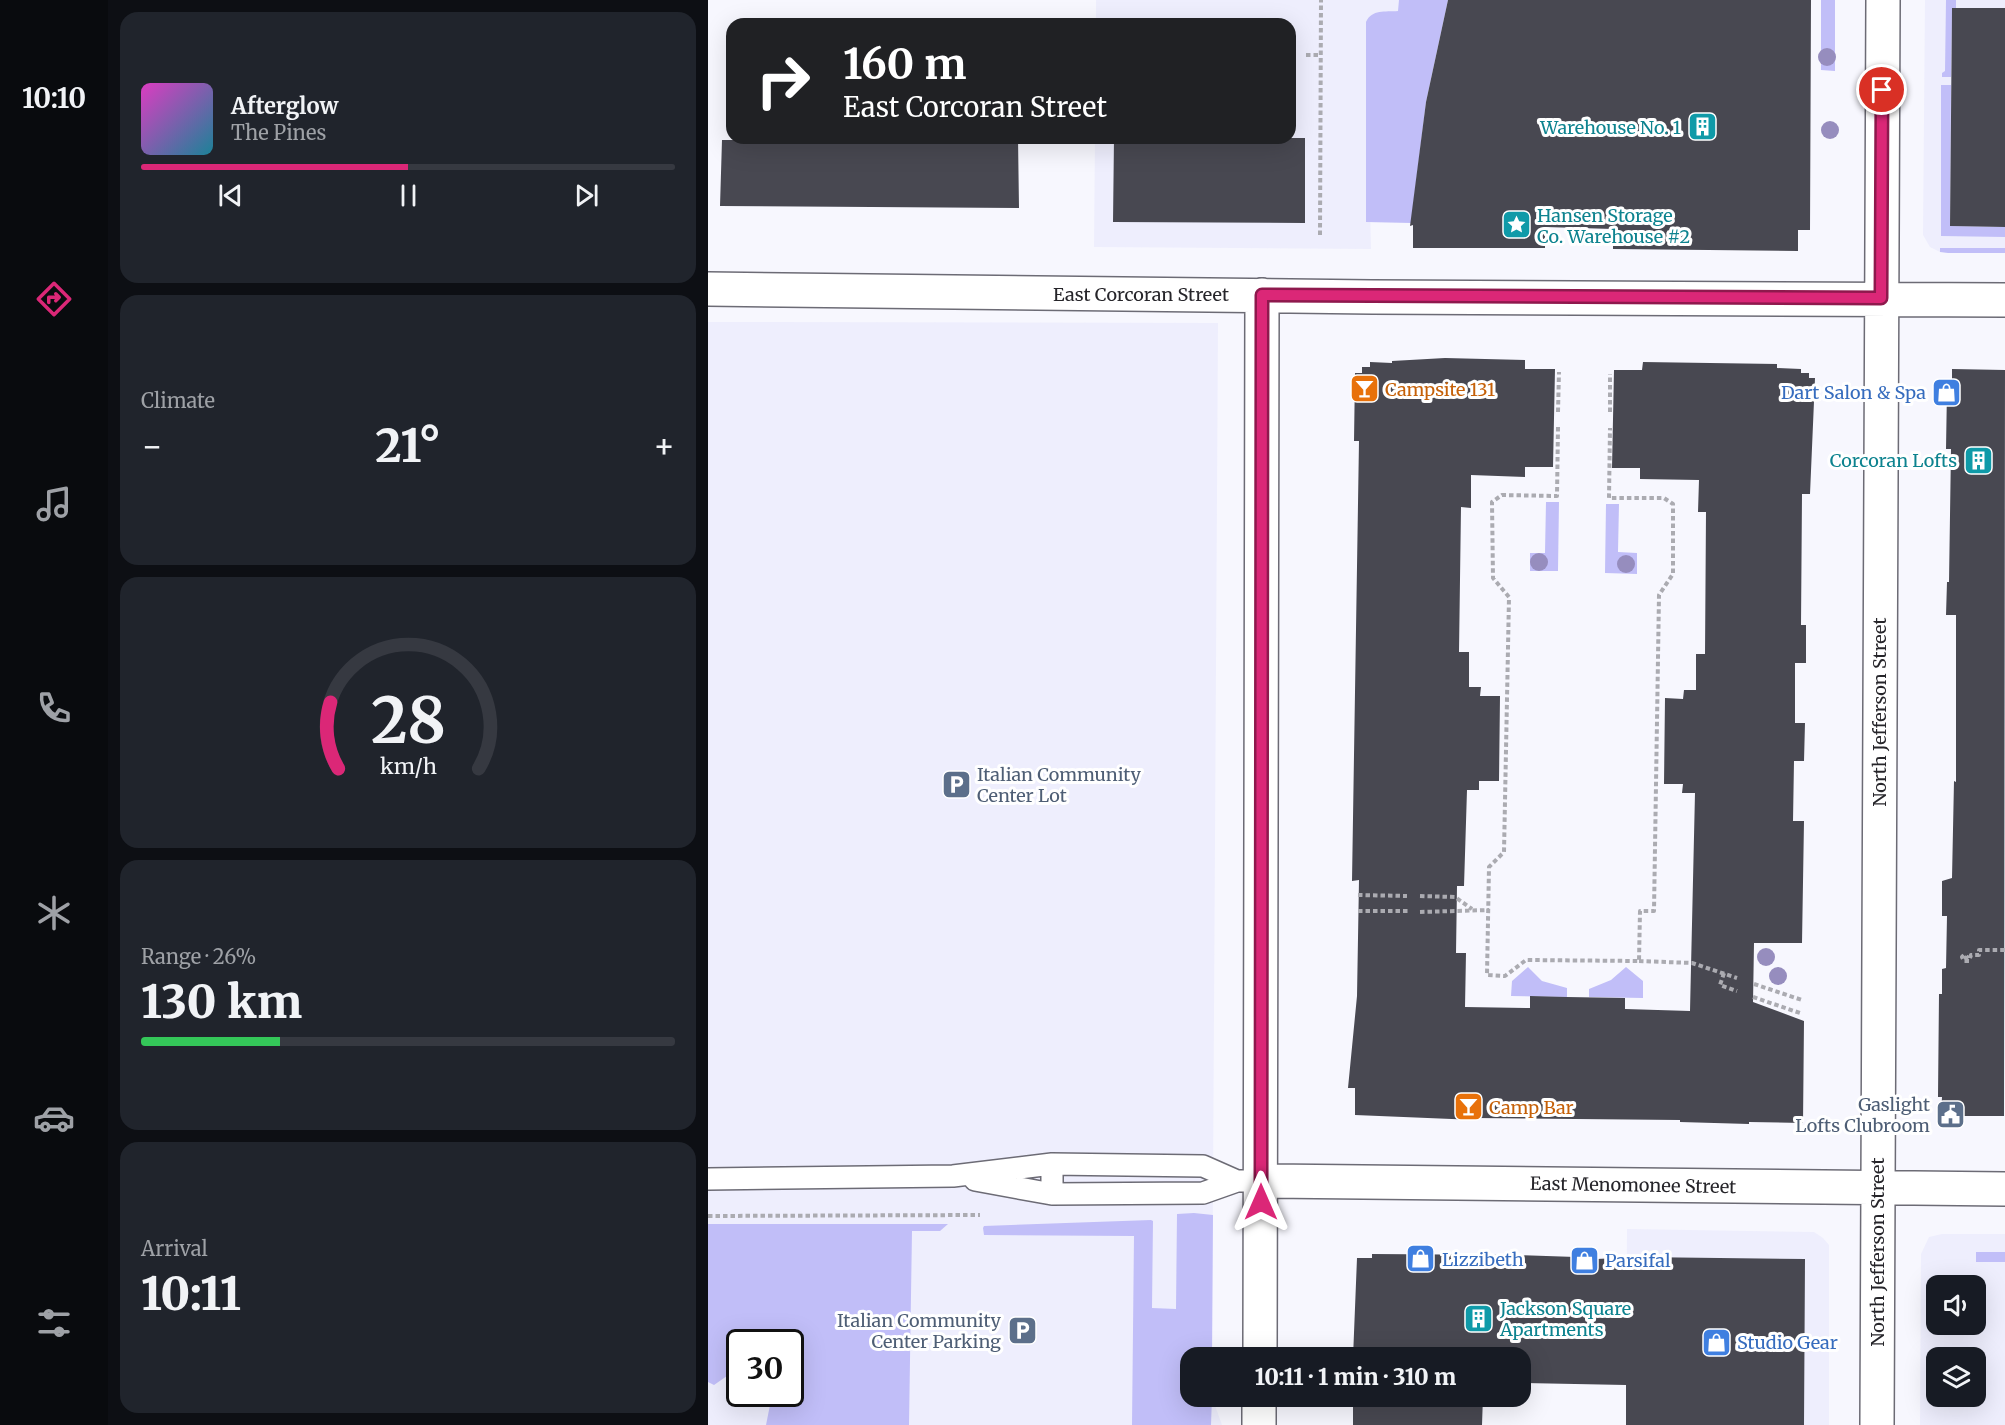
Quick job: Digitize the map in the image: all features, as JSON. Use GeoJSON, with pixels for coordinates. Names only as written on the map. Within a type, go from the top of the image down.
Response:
{"type":"FeatureCollection","features":[{"type":"Feature","properties":{"kind":"street","name":"North Jefferson Street"},"geometry":{"type":"LineString","coordinates":[[1876,1425],[1882,0]]}},
{"type":"Feature","properties":{"kind":"street","name":"East Corcoran Street"},"geometry":{"type":"LineString","coordinates":[[708,289],[2005,300]]}},
{"type":"Feature","properties":{"kind":"street"},"geometry":{"type":"LineString","coordinates":[[1259,1347],[1249,1181],[1262,295]]}},
{"type":"Feature","properties":{"kind":"street","name":"East Menomonee Street"},"geometry":{"type":"LineString","coordinates":[[1249,1181],[2005,1189]]}},
{"type":"Feature","properties":{"kind":"street"},"geometry":{"type":"LineString","coordinates":[[1259,1407],[1259,1425]]}},
{"type":"Feature","properties":{"kind":"lane"},"geometry":{"type":"LineString","coordinates":[[708,1179],[953,1176],[1052,1164],[1203,1166],[1249,1181]]}},
{"type":"Feature","properties":{"kind":"lane"},"geometry":{"type":"LineString","coordinates":[[1052,1164],[1052,1194]]}},
{"type":"Feature","properties":{"kind":"lane"},"geometry":{"type":"LineString","coordinates":[[953,1176],[1052,1194],[1203,1193],[1249,1181]]}},
{"type":"Feature","properties":{"kind":"path"},"geometry":{"type":"LineString","coordinates":[[1320,236],[1321,0]]}},
{"type":"Feature","properties":{"kind":"path"},"geometry":{"type":"LineString","coordinates":[[1306,55],[1321,55]]}},
{"type":"Feature","properties":{"kind":"path"},"geometry":{"type":"LineString","coordinates":[[1558,412],[1559,372]]}},
{"type":"Feature","properties":{"kind":"path"},"geometry":{"type":"LineString","coordinates":[[1610,374],[1610,412]]}},
{"type":"Feature","properties":{"kind":"path"},"geometry":{"type":"LineString","coordinates":[[1558,427],[1557,496],[1502,495],[1492,502],[1492,578],[1509,597],[1504,852],[1489,867],[1487,975],[1505,976],[1526,960],[1640,961],[1692,963],[1737,978]]}},
{"type":"Feature","properties":{"kind":"path"},"geometry":{"type":"LineString","coordinates":[[1610,428],[1609,498],[1664,498],[1673,504],[1673,574],[1659,595],[1654,911],[1641,911],[1640,961]]}},
{"type":"Feature","properties":{"kind":"path"},"geometry":{"type":"LineString","coordinates":[[1358,895],[1407,896]]}},
{"type":"Feature","properties":{"kind":"path"},"geometry":{"type":"LineString","coordinates":[[1420,896],[1455,897],[1473,909]]}},
{"type":"Feature","properties":{"kind":"path"},"geometry":{"type":"LineString","coordinates":[[1420,912],[1489,910]]}},
{"type":"Feature","properties":{"kind":"path"},"geometry":{"type":"LineString","coordinates":[[1358,911],[1408,911]]}},
{"type":"Feature","properties":{"kind":"path"},"geometry":{"type":"LineString","coordinates":[[1964,960],[1970,960],[1971,955],[1979,955],[1979,950],[2005,950]]}},
{"type":"Feature","properties":{"kind":"path"},"geometry":{"type":"LineString","coordinates":[[1724,973],[1720,985],[1737,992]]}},
{"type":"Feature","properties":{"kind":"path"},"geometry":{"type":"LineString","coordinates":[[1754,984],[1802,1000]]}},
{"type":"Feature","properties":{"kind":"path"},"geometry":{"type":"LineString","coordinates":[[1753,997],[1800,1013]]}},
{"type":"Feature","properties":{"kind":"path"},"geometry":{"type":"LineString","coordinates":[[708,1216],[983,1214]]}},
{"type":"Feature","properties":{"kind":"shaded area"},"geometry":{"type":"Polygon","coordinates":[[[1096,0],[1410,0],[1370,207],[1371,249],[1094,247],[1095,144],[1296,144],[1296,18],[1096,18],[1096,0]]]}},
{"type":"Feature","properties":{"kind":"shaded area"},"geometry":{"type":"Polygon","coordinates":[[[1399,0],[1448,0],[1426,102],[1411,223],[1366,222],[1366,22],[1375,13],[1398,11],[1399,0]]]}},
{"type":"Feature","properties":{"kind":"shaded area"},"geometry":{"type":"Polygon","coordinates":[[[1821,0],[1835,0],[1835,71],[1821,70],[1821,0]]]}},
{"type":"Feature","properties":{"kind":"shaded area"},"geometry":{"type":"Polygon","coordinates":[[[1925,0],[2005,0],[2005,253],[1940,252],[1930,247],[1923,235],[1925,0]]]}},
{"type":"Feature","properties":{"kind":"shaded area"},"geometry":{"type":"Polygon","coordinates":[[[1946,0],[1956,0],[1956,8],[1952,9],[1951,77],[1942,77],[1945,71],[1946,0]]]}},
{"type":"Feature","properties":{"kind":"shaded area"},"geometry":{"type":"Polygon","coordinates":[[[1941,85],[1951,85],[1950,226],[2005,227],[2005,237],[1941,236],[1941,85]]]}},
{"type":"Feature","properties":{"kind":"shaded area"},"geometry":{"type":"Polygon","coordinates":[[[1940,248],[2005,248],[2005,253],[1948,253],[1940,252],[1940,248]]]}},
{"type":"Feature","properties":{"kind":"shaded area","name":"Italian Community Center Lot"},"geometry":{"type":"Polygon","coordinates":[[[708,322],[1218,323],[1212,1347],[1180,1347],[1180,1407],[1216,1407],[1222,1425],[708,1425],[708,322]]]}},
{"type":"Feature","properties":{"kind":"shaded area"},"geometry":{"type":"Polygon","coordinates":[[[1546,502],[1559,502],[1558,571],[1530,571],[1530,553],[1545,553],[1546,502]]]}},
{"type":"Feature","properties":{"kind":"shaded area"},"geometry":{"type":"Polygon","coordinates":[[[1606,504],[1619,504],[1618,552],[1637,553],[1637,574],[1605,573],[1606,504]]]}},
{"type":"Feature","properties":{"kind":"shaded area"},"geometry":{"type":"Polygon","coordinates":[[[1528,967],[1542,981],[1567,988],[1567,997],[1511,996],[1512,981],[1528,967]]]}},
{"type":"Feature","properties":{"kind":"shaded area"},"geometry":{"type":"Polygon","coordinates":[[[1626,967],[1643,981],[1643,998],[1589,997],[1589,989],[1611,980],[1626,967]]]}},
{"type":"Feature","properties":{"kind":"shaded area"},"geometry":{"type":"Polygon","coordinates":[[[1177,1214],[1213,1215],[1212,1347],[1180,1347],[1180,1407],[1212,1407],[1211,1425],[1132,1425],[1134,1236],[984,1235],[983,1228],[984,1226],[1151,1220],[1153,1221],[1152,1308],[1176,1309],[1177,1214]]]}},
{"type":"Feature","properties":{"kind":"shaded area"},"geometry":{"type":"Polygon","coordinates":[[[708,1224],[948,1224],[940,1231],[912,1231],[909,1425],[766,1425],[770,1407],[804,1407],[804,1329],[726,1329],[726,1377],[714,1385],[708,1382],[708,1224]]]}},
{"type":"Feature","properties":{"kind":"shaded area","name":"Studio Gear"},"geometry":{"type":"Polygon","coordinates":[[[1627,1229],[1814,1232],[1823,1238],[1829,1245],[1829,1425],[1626,1425],[1627,1229]]]}},
{"type":"Feature","properties":{"kind":"shaded area"},"geometry":{"type":"Polygon","coordinates":[[[1942,1234],[2005,1234],[2005,1425],[1920,1425],[1921,1254],[1929,1237],[1942,1234]]]}},
{"type":"Feature","properties":{"kind":"shaded area"},"geometry":{"type":"Polygon","coordinates":[[[1976,1252],[2005,1252],[2005,1262],[1976,1262],[1976,1252]]]}},
{"type":"Feature","properties":{"kind":"building"},"geometry":{"type":"Polygon","coordinates":[[[1448,0],[1811,0],[1810,230],[1798,230],[1798,251],[1613,249],[1613,229],[1545,227],[1545,248],[1413,248],[1413,225],[1410,226],[1426,102],[1448,0]]]}},
{"type":"Feature","properties":{"kind":"building"},"geometry":{"type":"Polygon","coordinates":[[[1952,8],[2005,8],[2005,227],[1950,226],[1952,8]]]}},
{"type":"Feature","properties":{"kind":"building"},"geometry":{"type":"Polygon","coordinates":[[[1296,138],[1305,138],[1305,223],[1113,222],[1114,144],[1296,144],[1296,138]]]}},
{"type":"Feature","properties":{"kind":"building"},"geometry":{"type":"Polygon","coordinates":[[[722,140],[726,140],[726,144],[1018,144],[1019,208],[720,206],[722,140]]]}},
{"type":"Feature","properties":{"kind":"building"},"geometry":{"type":"Polygon","coordinates":[[[1445,358],[1525,360],[1525,369],[1555,369],[1553,467],[1525,467],[1525,477],[1471,475],[1471,508],[1461,507],[1459,652],[1469,652],[1469,687],[1481,687],[1480,696],[1500,696],[1499,781],[1479,781],[1479,790],[1467,790],[1464,886],[1457,886],[1456,953],[1466,953],[1465,1007],[1530,1008],[1530,996],[1625,998],[1625,1009],[1690,1011],[1695,793],[1682,793],[1683,784],[1664,784],[1665,698],[1683,699],[1684,690],[1696,690],[1696,654],[1705,654],[1706,512],[1698,512],[1699,480],[1640,479],[1640,468],[1612,468],[1614,370],[1642,370],[1643,362],[1777,364],[1777,368],[1801,369],[1801,373],[1809,373],[1809,378],[1815,378],[1810,494],[1802,494],[1801,625],[1806,625],[1806,663],[1795,663],[1795,723],[1805,723],[1804,761],[1794,761],[1793,821],[1804,821],[1802,943],[1754,943],[1753,1002],[1804,1021],[1803,1123],[1749,1122],[1749,1124],[1680,1122],[1680,1120],[1476,1118],[1476,1120],[1355,1115],[1355,1088],[1348,1088],[1357,996],[1359,880],[1352,881],[1359,441],[1354,441],[1355,373],[1362,373],[1362,367],[1370,367],[1370,362],[1392,363],[1392,361],[1445,358]]]}},
{"type":"Feature","properties":{"kind":"building"},"geometry":{"type":"Polygon","coordinates":[[[1952,369],[2005,370],[2004,1116],[1941,1116],[1942,1097],[1938,1097],[1939,994],[1942,994],[1942,969],[1946,968],[1947,916],[1942,916],[1942,881],[1952,878],[1954,781],[1956,782],[1956,615],[1946,615],[1947,582],[1949,582],[1951,449],[1946,449],[1947,389],[1952,388],[1952,369]]]}},
{"type":"Feature","properties":{"kind":"building"},"geometry":{"type":"Polygon","coordinates":[[[1372,1254],[1514,1255],[1576,1257],[1576,1260],[1638,1257],[1805,1259],[1804,1425],[1626,1425],[1626,1385],[1531,1383],[1531,1347],[1353,1347],[1357,1258],[1372,1258],[1372,1254]]]}},
{"type":"Feature","properties":{"kind":"building"},"geometry":{"type":"Polygon","coordinates":[[[1353,1407],[1483,1407],[1482,1425],[1353,1425],[1353,1407]]]}},
{"type":"Feature","properties":{"kind":"place","name":"Warehouse No. 1"},"geometry":{"type":"Point","coordinates":[1702,127]}},
{"type":"Feature","properties":{"kind":"place","name":"Hansen Storage Co. Warehouse #2"},"geometry":{"type":"Point","coordinates":[1516,225]}},
{"type":"Feature","properties":{"kind":"place","name":"Campsite 131"},"geometry":{"type":"Point","coordinates":[1364,389]}},
{"type":"Feature","properties":{"kind":"place","name":"Dart Salon & Spa"},"geometry":{"type":"Point","coordinates":[1947,392]}},
{"type":"Feature","properties":{"kind":"place","name":"Corcoran Lofts"},"geometry":{"type":"Point","coordinates":[1978,460]}},
{"type":"Feature","properties":{"kind":"place","name":"Italian Community Center Lot"},"geometry":{"type":"Point","coordinates":[956,784]}},
{"type":"Feature","properties":{"kind":"place","name":"Camp Bar"},"geometry":{"type":"Point","coordinates":[1468,1107]}},
{"type":"Feature","properties":{"kind":"place","name":"Gaslight Lofts Clubroom"},"geometry":{"type":"Point","coordinates":[1951,1114]}},
{"type":"Feature","properties":{"kind":"place","name":"Lizzibeth"},"geometry":{"type":"Point","coordinates":[1421,1259]}},
{"type":"Feature","properties":{"kind":"place","name":"Parsifal"},"geometry":{"type":"Point","coordinates":[1584,1260]}},
{"type":"Feature","properties":{"kind":"place","name":"Jackson Square Apartments"},"geometry":{"type":"Point","coordinates":[1479,1318]}},
{"type":"Feature","properties":{"kind":"place","name":"Italian Community Center Parking"},"geometry":{"type":"Point","coordinates":[1022,1330]}},
{"type":"Feature","properties":{"kind":"place","name":"Studio Gear"},"geometry":{"type":"Point","coordinates":[1716,1342]}},
{"type":"Feature","properties":{"kind":"route"},"geometry":{"type":"LineString","coordinates":[[1261,1202],[1262,295],[1881,298],[1882,90]]}}]}
